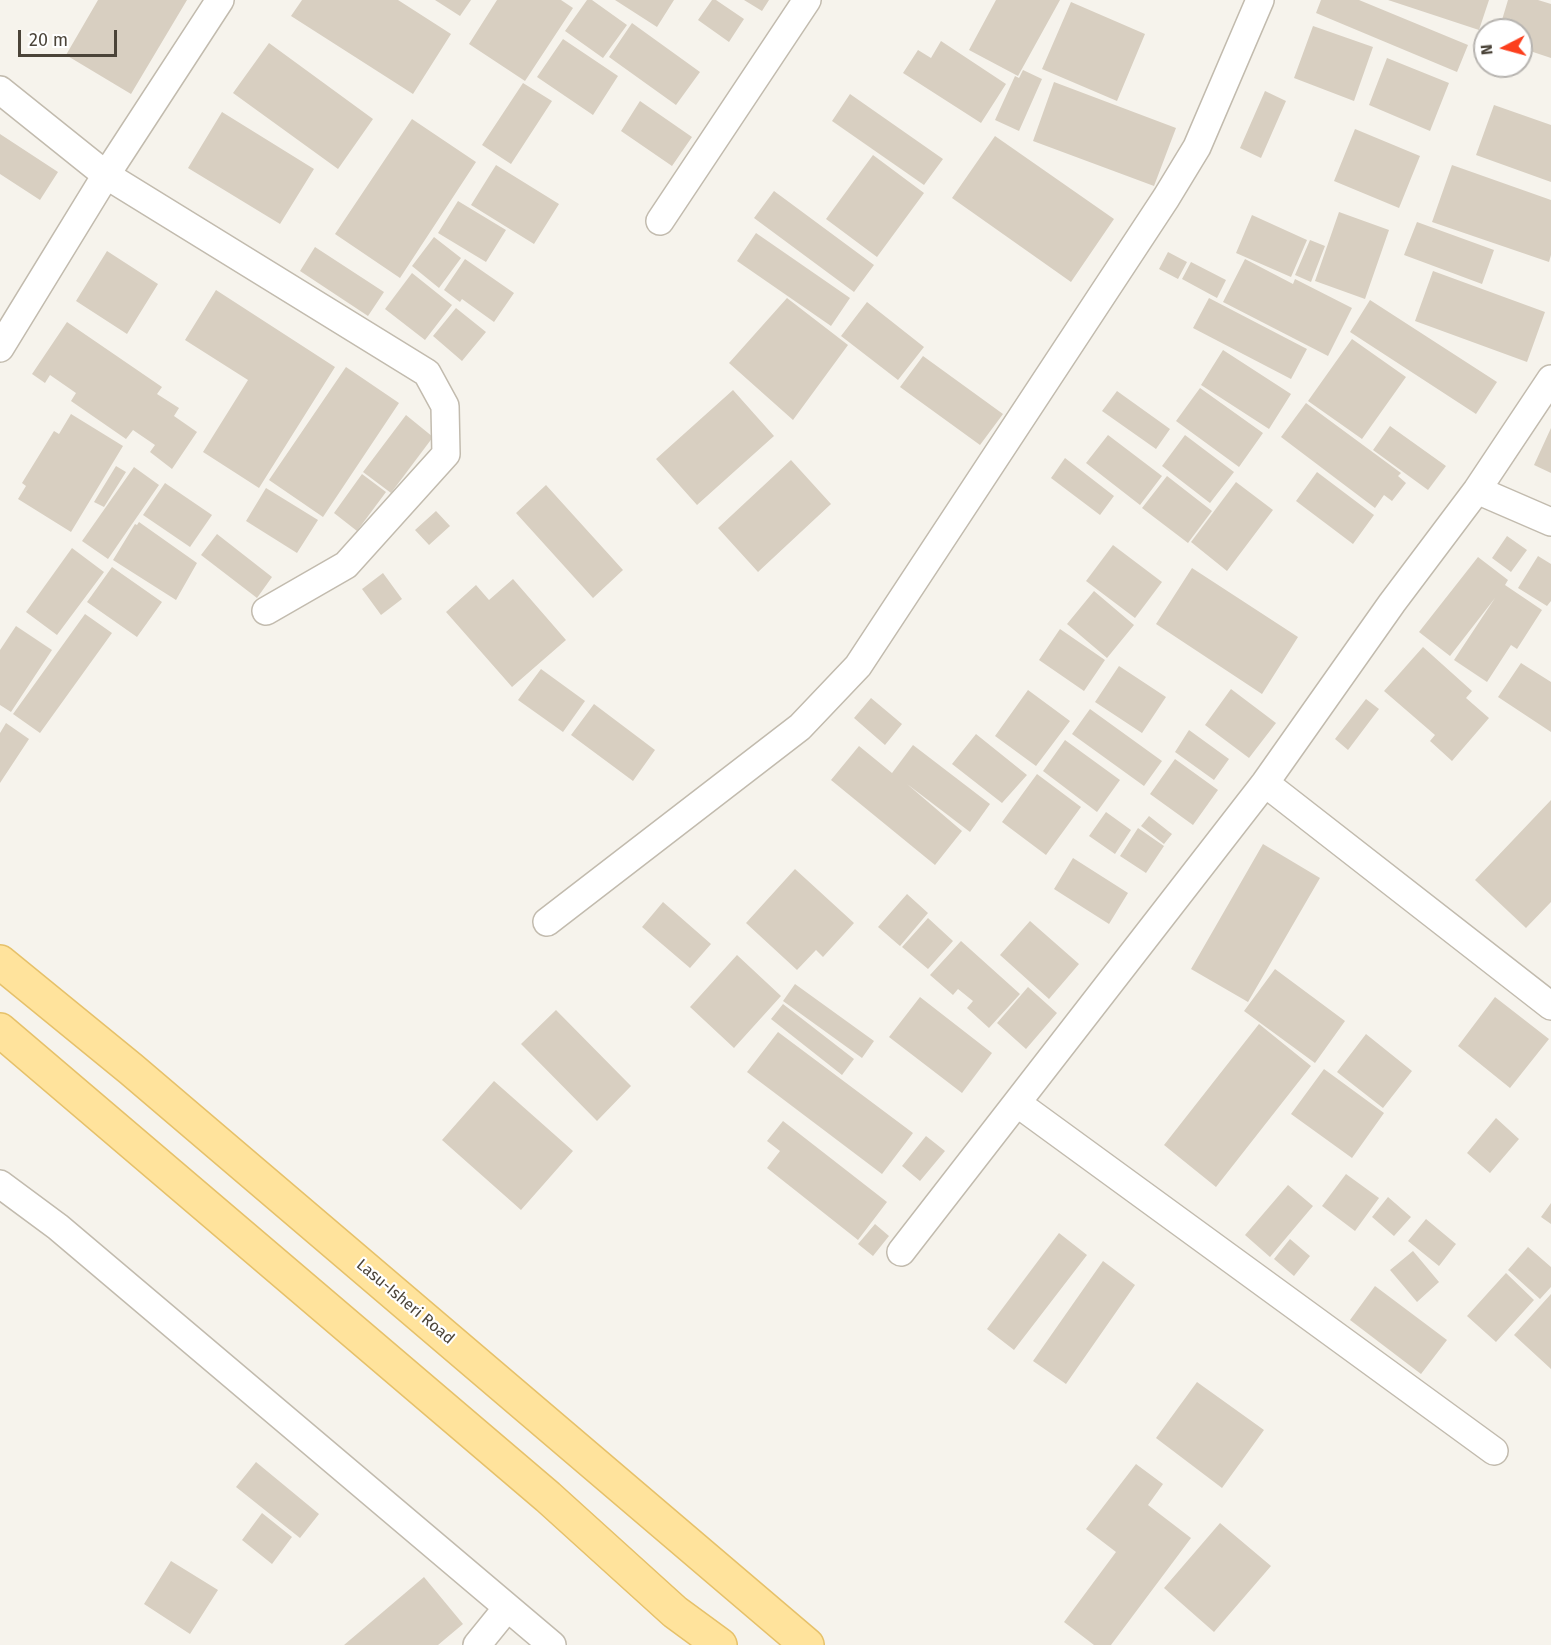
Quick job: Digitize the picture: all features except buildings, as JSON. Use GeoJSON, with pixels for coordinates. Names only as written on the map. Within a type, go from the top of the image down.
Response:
{"type":"FeatureCollection","features":[{"type":"Feature","properties":{"kind":"main road","name":"Lasu-Isheri Road"},"geometry":{"type":"LineString","coordinates":[[0,962],[131,1069],[807,1645]]}},
{"type":"Feature","properties":{"kind":"main road"},"geometry":{"type":"LineString","coordinates":[[0,1030],[548,1497],[675,1612],[720,1645]]}},
{"type":"Feature","properties":{"kind":"street"},"geometry":{"type":"LineString","coordinates":[[0,348],[106,175],[220,0]]}},
{"type":"Feature","properties":{"kind":"street"},"geometry":{"type":"LineString","coordinates":[[660,221],[807,0]]}},
{"type":"Feature","properties":{"kind":"street"},"geometry":{"type":"LineString","coordinates":[[547,922],[800,727],[858,666],[1167,198],[1197,147],[1260,0]]}},
{"type":"Feature","properties":{"kind":"street"},"geometry":{"type":"LineString","coordinates":[[0,90],[106,175],[427,373],[446,406],[446,454],[346,565],[266,611]]}},
{"type":"Feature","properties":{"kind":"street"},"geometry":{"type":"LineString","coordinates":[[901,1252],[1265,783],[1392,603],[1477,490],[1551,379]]}},
{"type":"Feature","properties":{"kind":"street"},"geometry":{"type":"LineString","coordinates":[[1477,490],[1551,522]]}},
{"type":"Feature","properties":{"kind":"street"},"geometry":{"type":"LineString","coordinates":[[1265,783],[1551,1006]]}},
{"type":"Feature","properties":{"kind":"street"},"geometry":{"type":"LineString","coordinates":[[1017,1102],[1494,1451]]}},
{"type":"Feature","properties":{"kind":"street"},"geometry":{"type":"LineString","coordinates":[[0,1184],[67,1234],[552,1645]]}},
{"type":"Feature","properties":{"kind":"street"},"geometry":{"type":"LineString","coordinates":[[477,1645],[507,1608]]}}]}
